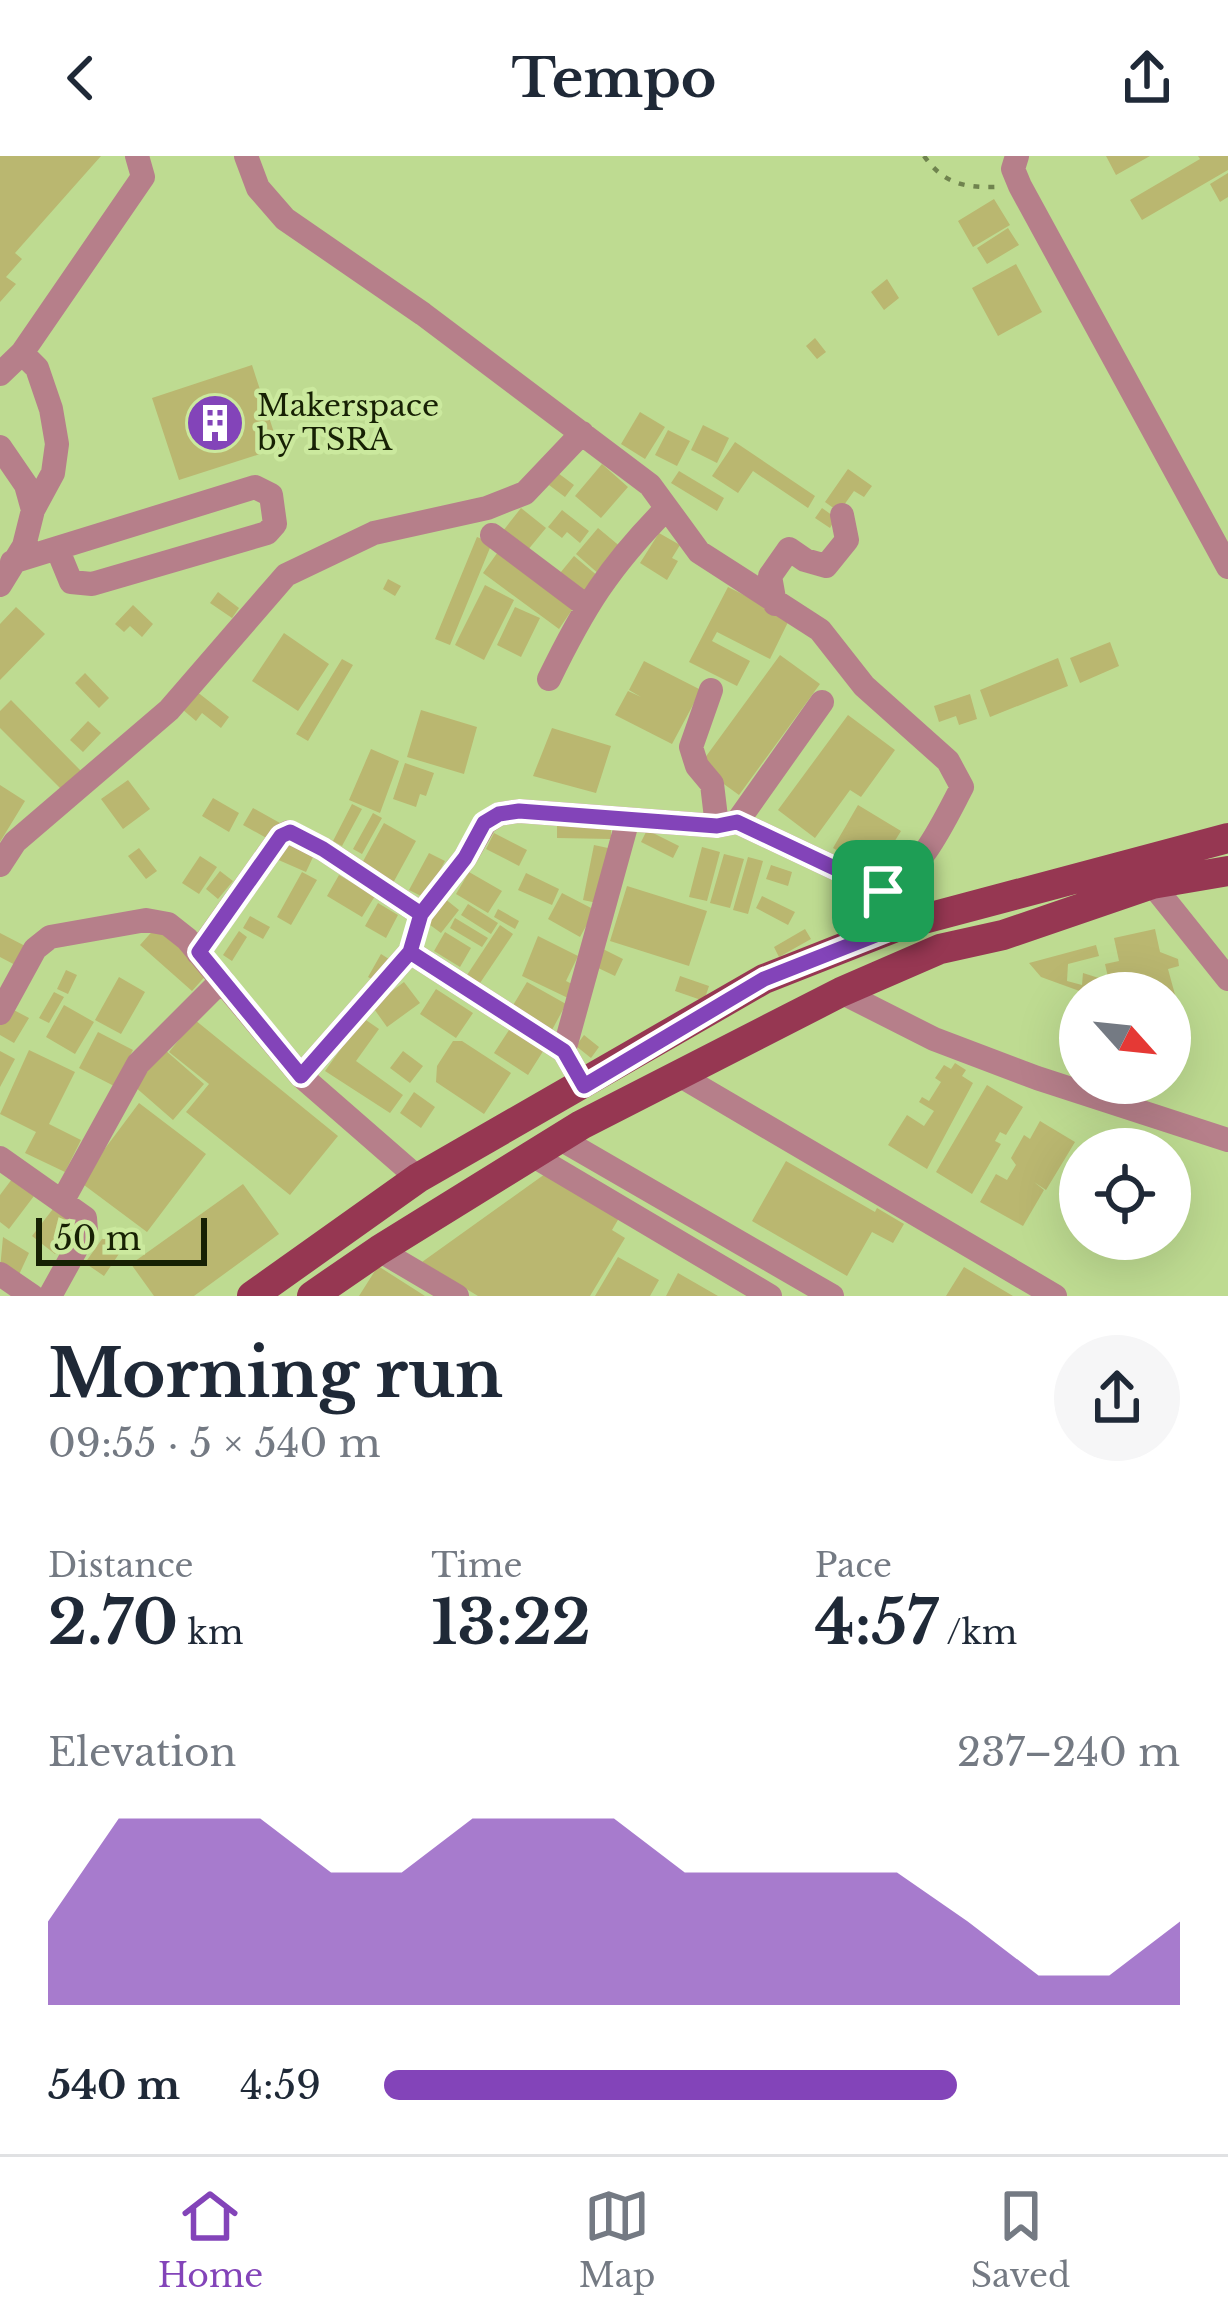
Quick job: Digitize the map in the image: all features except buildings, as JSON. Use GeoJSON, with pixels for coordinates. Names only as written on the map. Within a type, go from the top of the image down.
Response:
{"type":"FeatureCollection","features":[{"type":"Feature","properties":{"kind":"main road"},"geometry":{"type":"LineString","coordinates":[[263,1292],[418,1178],[764,979],[901,925],[1228,838]]}},
{"type":"Feature","properties":{"kind":"main road"},"geometry":{"type":"LineString","coordinates":[[312,1296],[559,1138],[841,992],[940,949],[1003,935],[1152,884],[1228,872]]}},
{"type":"Feature","properties":{"kind":"street"},"geometry":{"type":"LineString","coordinates":[[0,374],[22,353],[143,177],[137,156]]}},
{"type":"Feature","properties":{"kind":"street"},"geometry":{"type":"LineString","coordinates":[[246,156],[258,188],[285,219],[423,314],[650,485],[699,552],[820,630],[864,686],[948,761],[962,787],[937,835],[904,880],[883,891]]}},
{"type":"Feature","properties":{"kind":"street"},"geometry":{"type":"LineString","coordinates":[[1017,156],[1013,169],[1020,186],[1228,567]]}},
{"type":"Feature","properties":{"kind":"street"},"geometry":{"type":"LineString","coordinates":[[6,573],[24,546],[32,510],[53,472],[57,444],[37,368],[22,353]]}},
{"type":"Feature","properties":{"kind":"street"},"geometry":{"type":"LineString","coordinates":[[0,865],[15,842],[169,710],[286,575],[374,533],[487,508],[525,493],[582,434]]}},
{"type":"Feature","properties":{"kind":"street"},"geometry":{"type":"LineString","coordinates":[[0,447],[26,485],[32,510]]}},
{"type":"Feature","properties":{"kind":"street"},"geometry":{"type":"LineString","coordinates":[[6,573],[57,548],[255,487],[271,495],[275,524],[267,533],[92,584],[71,582],[57,548]]}},
{"type":"Feature","properties":{"kind":"street"},"geometry":{"type":"LineString","coordinates":[[549,679],[585,605],[626,550],[665,510]]}},
{"type":"Feature","properties":{"kind":"street"},"geometry":{"type":"LineString","coordinates":[[775,604],[770,576],[789,549],[826,566],[847,540],[842,514]]}},
{"type":"Feature","properties":{"kind":"street"},"geometry":{"type":"LineString","coordinates":[[492,535],[585,605]]}},
{"type":"Feature","properties":{"kind":"street"},"geometry":{"type":"LineString","coordinates":[[710,690],[692,747],[727,824]]}},
{"type":"Feature","properties":{"kind":"street"},"geometry":{"type":"LineString","coordinates":[[727,824],[822,703]]}},
{"type":"Feature","properties":{"kind":"street"},"geometry":{"type":"LineString","coordinates":[[301,1076],[410,952],[421,914],[465,858],[484,823],[499,814],[519,811],[727,824],[883,891],[901,925]]}},
{"type":"Feature","properties":{"kind":"street"},"geometry":{"type":"LineString","coordinates":[[564,1051],[628,819]]}},
{"type":"Feature","properties":{"kind":"street"},"geometry":{"type":"LineString","coordinates":[[199,952],[281,836],[290,832],[421,914]]}},
{"type":"Feature","properties":{"kind":"street"},"geometry":{"type":"LineString","coordinates":[[1152,884],[1228,979]]}},
{"type":"Feature","properties":{"kind":"street"},"geometry":{"type":"LineString","coordinates":[[0,1013],[35,949],[50,937],[146,920],[168,924],[199,952],[301,1076],[418,1178]]}},
{"type":"Feature","properties":{"kind":"street"},"geometry":{"type":"LineString","coordinates":[[410,952],[564,1051],[584,1086]]}},
{"type":"Feature","properties":{"kind":"street"},"geometry":{"type":"LineString","coordinates":[[63,1200],[138,1064],[222,980]]}},
{"type":"Feature","properties":{"kind":"street"},"geometry":{"type":"LineString","coordinates":[[841,992],[934,1039],[1228,1140]]}},
{"type":"Feature","properties":{"kind":"street"},"geometry":{"type":"LineString","coordinates":[[679,1075],[1055,1296]]}},
{"type":"Feature","properties":{"kind":"street"},"geometry":{"type":"LineString","coordinates":[[559,1138],[809,1289],[832,1296]]}},
{"type":"Feature","properties":{"kind":"street"},"geometry":{"type":"LineString","coordinates":[[532,1155],[770,1296]]}},
{"type":"Feature","properties":{"kind":"street"},"geometry":{"type":"LineString","coordinates":[[0,1158],[85,1218],[86,1231],[50,1296]]}},
{"type":"Feature","properties":{"kind":"street"},"geometry":{"type":"LineString","coordinates":[[379,1250],[457,1296]]}},
{"type":"Feature","properties":{"kind":"street"},"geometry":{"type":"LineString","coordinates":[[0,1274],[32,1296]]}},
{"type":"Feature","properties":{"kind":"path"},"geometry":{"type":"LineString","coordinates":[[924,156],[947,180],[966,188],[1020,186]]}},
{"type":"Feature","properties":{"kind":"place","name":"Makerspace by TSRA"},"geometry":{"type":"Point","coordinates":[215,423]}},
{"type":"Feature","properties":{"kind":"route"},"geometry":{"type":"LineString","coordinates":[[883,891],[737,822],[717,826],[519,811],[499,814],[484,823],[465,858],[421,914],[410,952],[301,1076],[199,952],[281,836],[290,832],[421,914],[410,952],[564,1051],[584,1086],[764,979],[901,925],[883,891]]}}]}
